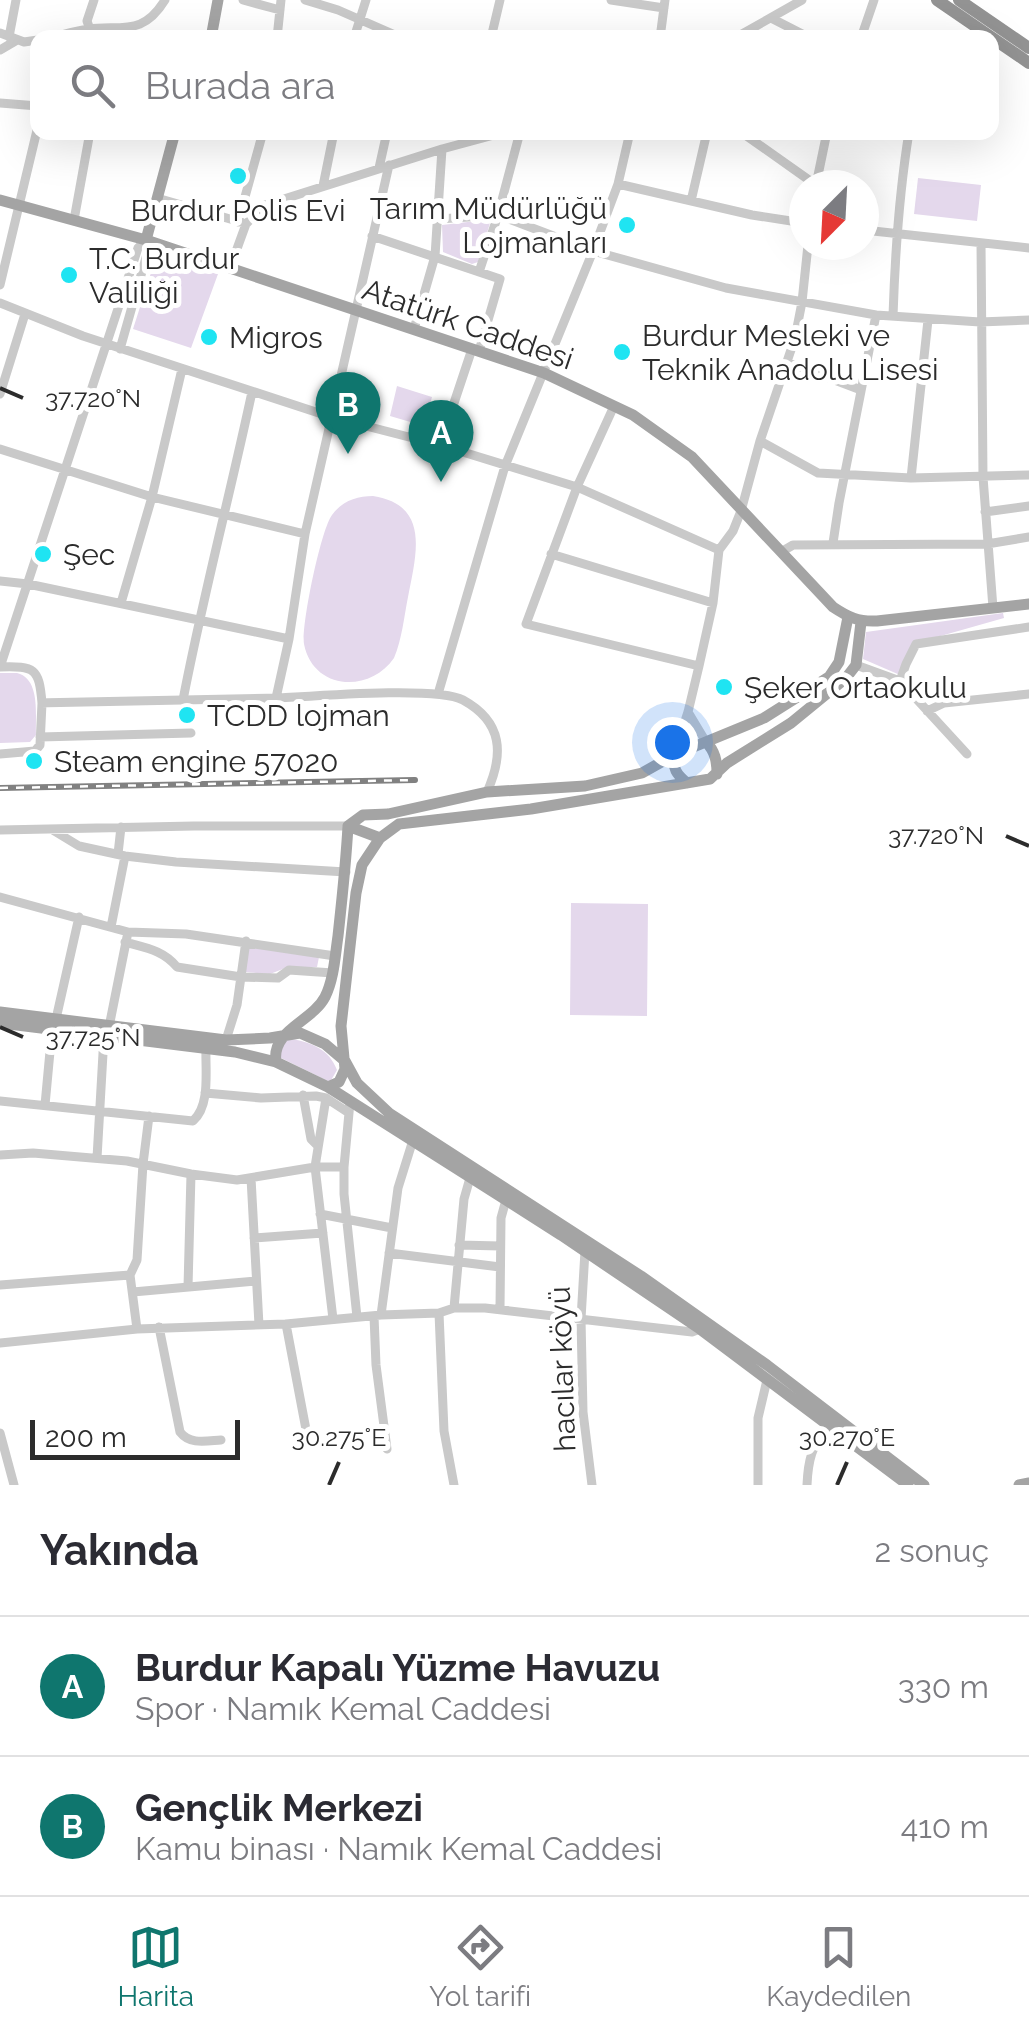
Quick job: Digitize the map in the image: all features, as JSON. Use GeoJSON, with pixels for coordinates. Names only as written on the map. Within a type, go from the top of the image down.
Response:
{"type":"FeatureCollection","features":[{"type":"Feature","properties":{"kind":"highway"},"geometry":{"type":"LineString","coordinates":[[937,0],[980,30]]}},
{"type":"Feature","properties":{"kind":"highway"},"geometry":{"type":"LineString","coordinates":[[958,0],[1029,48]]}},
{"type":"Feature","properties":{"kind":"highway"},"geometry":{"type":"LineString","coordinates":[[999,43],[1029,63]]}},
{"type":"Feature","properties":{"kind":"main road"},"geometry":{"type":"LineString","coordinates":[[212,30],[218,0]]}},
{"type":"Feature","properties":{"kind":"main road"},"geometry":{"type":"LineString","coordinates":[[146,240],[173,140]]}},
{"type":"Feature","properties":{"kind":"main road","name":"Atatürk Caddesi"},"geometry":{"type":"LineString","coordinates":[[0,200],[146,240],[544,373],[633,415],[692,457],[832,607],[848,617]]}},
{"type":"Feature","properties":{"kind":"main road"},"geometry":{"type":"LineString","coordinates":[[348,826],[363,815],[388,814],[487,792],[585,786],[642,773],[674,755],[764,718],[829,677],[839,662],[848,617],[861,622],[1029,604]]}},
{"type":"Feature","properties":{"kind":"main road"},"geometry":{"type":"LineString","coordinates":[[327,1092],[343,1078],[341,1026],[356,893],[362,865],[380,838],[398,824],[531,809],[710,779],[726,763],[791,723],[846,678],[856,665],[861,622]]}},
{"type":"Feature","properties":{"kind":"main road"},"geometry":{"type":"LineString","coordinates":[[706,742],[713,749],[717,774]]}},
{"type":"Feature","properties":{"kind":"main road"},"geometry":{"type":"LineString","coordinates":[[674,755],[673,767],[686,783]]}},
{"type":"Feature","properties":{"kind":"main road"},"geometry":{"type":"LineString","coordinates":[[348,826],[380,838]]}},
{"type":"Feature","properties":{"kind":"main road"},"geometry":{"type":"LineString","coordinates":[[276,1062],[276,1046],[284,1034],[306,1019],[327,994],[346,872],[348,826]]}},
{"type":"Feature","properties":{"kind":"main road"},"geometry":{"type":"LineString","coordinates":[[0,1012],[276,1062],[350,1108],[412,1140],[584,1250],[700,1329],[908,1485]]}},
{"type":"Feature","properties":{"kind":"main road"},"geometry":{"type":"LineString","coordinates":[[0,1024],[54,1024]]}},
{"type":"Feature","properties":{"kind":"main road"},"geometry":{"type":"LineString","coordinates":[[107,1031],[226,1040],[300,1033],[325,1044],[345,1060],[357,1083],[389,1113],[641,1276],[924,1485]]}},
{"type":"Feature","properties":{"kind":"main road"},"geometry":{"type":"LineString","coordinates":[[1019,1485],[1029,1483]]}},
{"type":"Feature","properties":{"kind":"street"},"geometry":{"type":"LineString","coordinates":[[0,50],[9,37],[16,0]]}},
{"type":"Feature","properties":{"kind":"street"},"geometry":{"type":"LineString","coordinates":[[91,30],[87,21],[94,0]]}},
{"type":"Feature","properties":{"kind":"street"},"geometry":{"type":"LineString","coordinates":[[117,30],[134,28],[156,14],[165,0]]}},
{"type":"Feature","properties":{"kind":"street"},"geometry":{"type":"LineString","coordinates":[[244,0],[280,5],[278,30]]}},
{"type":"Feature","properties":{"kind":"street"},"geometry":{"type":"LineString","coordinates":[[357,30],[366,0]]}},
{"type":"Feature","properties":{"kind":"street"},"geometry":{"type":"LineString","coordinates":[[493,30],[500,0]]}},
{"type":"Feature","properties":{"kind":"street"},"geometry":{"type":"LineString","coordinates":[[611,0],[664,4],[661,30]]}},
{"type":"Feature","properties":{"kind":"street"},"geometry":{"type":"LineString","coordinates":[[749,30],[802,0]]}},
{"type":"Feature","properties":{"kind":"street"},"geometry":{"type":"LineString","coordinates":[[865,30],[874,0]]}},
{"type":"Feature","properties":{"kind":"street"},"geometry":{"type":"LineString","coordinates":[[310,1],[383,30]]}},
{"type":"Feature","properties":{"kind":"street"},"geometry":{"type":"LineString","coordinates":[[771,18],[794,30]]}},
{"type":"Feature","properties":{"kind":"street"},"geometry":{"type":"LineString","coordinates":[[971,30],[974,26]]}},
{"type":"Feature","properties":{"kind":"street"},"geometry":{"type":"LineString","coordinates":[[0,103],[30,105]]}},
{"type":"Feature","properties":{"kind":"street"},"geometry":{"type":"LineString","coordinates":[[0,285],[35,140]]}},
{"type":"Feature","properties":{"kind":"street"},"geometry":{"type":"LineString","coordinates":[[74,220],[89,140]]}},
{"type":"Feature","properties":{"kind":"street"},"geometry":{"type":"LineString","coordinates":[[230,268],[262,140]]}},
{"type":"Feature","properties":{"kind":"street"},"geometry":{"type":"LineString","coordinates":[[323,186],[332,140]]}},
{"type":"Feature","properties":{"kind":"street"},"geometry":{"type":"LineString","coordinates":[[276,698],[290,639],[305,534],[372,236],[387,140]]}},
{"type":"Feature","properties":{"kind":"street"},"geometry":{"type":"LineString","coordinates":[[242,223],[265,205],[475,140]]}},
{"type":"Feature","properties":{"kind":"street"},"geometry":{"type":"LineString","coordinates":[[479,272],[518,140]]}},
{"type":"Feature","properties":{"kind":"street"},"geometry":{"type":"LineString","coordinates":[[438,694],[505,466],[594,251],[618,184],[628,140]]}},
{"type":"Feature","properties":{"kind":"street"},"geometry":{"type":"LineString","coordinates":[[691,201],[706,140]]}},
{"type":"Feature","properties":{"kind":"street"},"geometry":{"type":"LineString","coordinates":[[752,140],[795,170]]}},
{"type":"Feature","properties":{"kind":"street"},"geometry":{"type":"LineString","coordinates":[[819,170],[826,140]]}},
{"type":"Feature","properties":{"kind":"street"},"geometry":{"type":"LineString","coordinates":[[893,316],[896,233],[908,140]]}},
{"type":"Feature","properties":{"kind":"street"},"geometry":{"type":"LineString","coordinates":[[414,330],[435,256],[442,149]]}},
{"type":"Feature","properties":{"kind":"street"},"geometry":{"type":"LineString","coordinates":[[618,184],[789,221]]}},
{"type":"Feature","properties":{"kind":"street"},"geometry":{"type":"LineString","coordinates":[[158,198],[242,223]]}},
{"type":"Feature","properties":{"kind":"street"},"geometry":{"type":"LineString","coordinates":[[439,219],[498,215],[594,251],[726,288],[876,315],[980,322],[1029,320]]}},
{"type":"Feature","properties":{"kind":"street"},"geometry":{"type":"LineString","coordinates":[[879,231],[1029,248]]}},
{"type":"Feature","properties":{"kind":"street"},"geometry":{"type":"LineString","coordinates":[[372,236],[500,279],[440,445]]}},
{"type":"Feature","properties":{"kind":"street"},"geometry":{"type":"LineString","coordinates":[[0,754],[34,751],[40,745],[42,703],[38,677],[17,666],[0,667],[138,248],[146,240]]}},
{"type":"Feature","properties":{"kind":"street"},"geometry":{"type":"LineString","coordinates":[[120,349],[148,254],[146,240]]}},
{"type":"Feature","properties":{"kind":"street"},"geometry":{"type":"LineString","coordinates":[[980,243],[984,478],[994,608]]}},
{"type":"Feature","properties":{"kind":"street"},"geometry":{"type":"LineString","coordinates":[[674,755],[699,666],[720,550],[741,511],[787,362],[802,302],[806,260]]}},
{"type":"Feature","properties":{"kind":"street"},"geometry":{"type":"LineString","coordinates":[[0,303],[83,336],[252,392],[577,487],[720,550]]}},
{"type":"Feature","properties":{"kind":"street"},"geometry":{"type":"LineString","coordinates":[[0,394],[25,314]]}},
{"type":"Feature","properties":{"kind":"street"},"geometry":{"type":"LineString","coordinates":[[834,543],[876,315]]}},
{"type":"Feature","properties":{"kind":"street"},"geometry":{"type":"LineString","coordinates":[[911,478],[928,320]]}},
{"type":"Feature","properties":{"kind":"street"},"geometry":{"type":"LineString","coordinates":[[787,362],[861,390]]}},
{"type":"Feature","properties":{"kind":"street"},"geometry":{"type":"LineString","coordinates":[[121,603],[152,497],[182,369]]}},
{"type":"Feature","properties":{"kind":"street"},"geometry":{"type":"LineString","coordinates":[[183,700],[252,392]]}},
{"type":"Feature","properties":{"kind":"street"},"geometry":{"type":"LineString","coordinates":[[614,406],[577,487],[526,624],[699,666]]}},
{"type":"Feature","properties":{"kind":"street"},"geometry":{"type":"LineString","coordinates":[[760,441],[818,473],[911,478],[1029,474]]}},
{"type":"Feature","properties":{"kind":"street"},"geometry":{"type":"LineString","coordinates":[[0,449],[152,497],[305,534]]}},
{"type":"Feature","properties":{"kind":"street"},"geometry":{"type":"LineString","coordinates":[[986,512],[1029,506]]}},
{"type":"Feature","properties":{"kind":"street"},"geometry":{"type":"LineString","coordinates":[[781,552],[794,545],[987,544],[1029,537]]}},
{"type":"Feature","properties":{"kind":"street"},"geometry":{"type":"LineString","coordinates":[[551,554],[713,603]]}},
{"type":"Feature","properties":{"kind":"street"},"geometry":{"type":"LineString","coordinates":[[0,581],[290,639]]}},
{"type":"Feature","properties":{"kind":"street"},"geometry":{"type":"LineString","coordinates":[[900,681],[916,644],[1029,627]]}},
{"type":"Feature","properties":{"kind":"street"},"geometry":{"type":"LineString","coordinates":[[856,665],[900,681],[966,754]]}},
{"type":"Feature","properties":{"kind":"street"},"geometry":{"type":"LineString","coordinates":[[42,703],[438,694],[460,698],[493,728],[498,767],[487,792]]}},
{"type":"Feature","properties":{"kind":"street"},"geometry":{"type":"LineString","coordinates":[[928,712],[944,703],[1029,694]]}},
{"type":"Feature","properties":{"kind":"street"},"geometry":{"type":"LineString","coordinates":[[688,712],[706,742]]}},
{"type":"Feature","properties":{"kind":"street"},"geometry":{"type":"LineString","coordinates":[[40,737],[191,733]]}},
{"type":"Feature","properties":{"kind":"street"},"geometry":{"type":"LineString","coordinates":[[0,830],[348,826]]}},
{"type":"Feature","properties":{"kind":"street"},"geometry":{"type":"LineString","coordinates":[[111,927],[122,827]]}},
{"type":"Feature","properties":{"kind":"street"},"geometry":{"type":"LineString","coordinates":[[51,828],[79,846],[121,855],[346,872]]}},
{"type":"Feature","properties":{"kind":"street"},"geometry":{"type":"LineString","coordinates":[[0,897],[111,927],[158,950],[177,967],[241,977],[278,978],[289,970],[332,973]]}},
{"type":"Feature","properties":{"kind":"street"},"geometry":{"type":"LineString","coordinates":[[45,1106],[54,1024],[79,917]]}},
{"type":"Feature","properties":{"kind":"street"},"geometry":{"type":"LineString","coordinates":[[127,937],[186,934],[335,956]]}},
{"type":"Feature","properties":{"kind":"street"},"geometry":{"type":"LineString","coordinates":[[97,1158],[107,1031],[127,937]]}},
{"type":"Feature","properties":{"kind":"street"},"geometry":{"type":"LineString","coordinates":[[226,1040],[237,1005],[246,942]]}},
{"type":"Feature","properties":{"kind":"street"},"geometry":{"type":"LineString","coordinates":[[0,1100],[193,1121],[199,1118],[205,1092],[206,1047]]}},
{"type":"Feature","properties":{"kind":"street"},"geometry":{"type":"LineString","coordinates":[[205,1092],[261,1098],[327,1092],[315,1167],[333,1320]]}},
{"type":"Feature","properties":{"kind":"street"},"geometry":{"type":"LineString","coordinates":[[302,1095],[311,1139],[317,1145]]}},
{"type":"Feature","properties":{"kind":"street"},"geometry":{"type":"LineString","coordinates":[[350,1108],[344,1167],[358,1317]]}},
{"type":"Feature","properties":{"kind":"street"},"geometry":{"type":"LineString","coordinates":[[137,1329],[130,1275],[137,1260],[149,1116]]}},
{"type":"Feature","properties":{"kind":"street"},"geometry":{"type":"LineString","coordinates":[[387,1449],[376,1365],[377,1315],[401,1176],[412,1140]]}},
{"type":"Feature","properties":{"kind":"street"},"geometry":{"type":"LineString","coordinates":[[0,1155],[33,1153],[127,1161],[237,1180],[315,1167],[344,1167]]}},
{"type":"Feature","properties":{"kind":"street"},"geometry":{"type":"LineString","coordinates":[[188,1287],[191,1174]]}},
{"type":"Feature","properties":{"kind":"street"},"geometry":{"type":"LineString","coordinates":[[251,1178],[258,1325]]}},
{"type":"Feature","properties":{"kind":"street"},"geometry":{"type":"LineString","coordinates":[[454,1308],[465,1192],[470,1178]]}},
{"type":"Feature","properties":{"kind":"street"},"geometry":{"type":"LineString","coordinates":[[500,1308],[501,1214],[506,1200]]}},
{"type":"Feature","properties":{"kind":"street"},"geometry":{"type":"LineString","coordinates":[[320,1214],[392,1228]]}},
{"type":"Feature","properties":{"kind":"street"},"geometry":{"type":"LineString","coordinates":[[254,1238],[322,1234]]}},
{"type":"Feature","properties":{"kind":"street"},"geometry":{"type":"LineString","coordinates":[[460,1244],[500,1246]]}},
{"type":"Feature","properties":{"kind":"street","name":"hacılar köyü"},"geometry":{"type":"LineString","coordinates":[[584,1250],[583,1422],[592,1485]]}},
{"type":"Feature","properties":{"kind":"street"},"geometry":{"type":"LineString","coordinates":[[389,1253],[500,1266]]}},
{"type":"Feature","properties":{"kind":"street"},"geometry":{"type":"LineString","coordinates":[[0,1285],[130,1275]]}},
{"type":"Feature","properties":{"kind":"street"},"geometry":{"type":"LineString","coordinates":[[133,1292],[256,1282]]}},
{"type":"Feature","properties":{"kind":"street"},"geometry":{"type":"LineString","coordinates":[[658,1328],[662,1303]]}},
{"type":"Feature","properties":{"kind":"street"},"geometry":{"type":"LineString","coordinates":[[0,1344],[137,1329],[286,1324],[440,1313],[454,1308],[500,1308],[692,1332],[700,1329]]}},
{"type":"Feature","properties":{"kind":"street"},"geometry":{"type":"LineString","coordinates":[[440,1313],[443,1417],[454,1485]]}},
{"type":"Feature","properties":{"kind":"street"},"geometry":{"type":"LineString","coordinates":[[286,1324],[308,1440]]}},
{"type":"Feature","properties":{"kind":"street"},"geometry":{"type":"LineString","coordinates":[[159,1328],[180,1432],[193,1441],[220,1440]]}},
{"type":"Feature","properties":{"kind":"street"},"geometry":{"type":"LineString","coordinates":[[758,1485],[757,1427],[767,1380]]}},
{"type":"Feature","properties":{"kind":"street"},"geometry":{"type":"LineString","coordinates":[[807,1485],[812,1448],[828,1426]]}},
{"type":"Feature","properties":{"kind":"street"},"geometry":{"type":"LineString","coordinates":[[0,1433],[10,1484]]}},
{"type":"Feature","properties":{"kind":"shaded area"},"geometry":{"type":"Polygon","coordinates":[[[918,178],[981,185],[977,221],[914,214],[918,178]]]}},
{"type":"Feature","properties":{"kind":"shaded area"},"geometry":{"type":"Polygon","coordinates":[[[485,220],[490,223],[478,262],[472,264],[443,252],[442,225],[485,220]]]}},
{"type":"Feature","properties":{"kind":"shaded area"},"geometry":{"type":"Polygon","coordinates":[[[157,254],[218,274],[191,348],[133,329],[157,254]]]}},
{"type":"Feature","properties":{"kind":"shaded area"},"geometry":{"type":"Polygon","coordinates":[[[397,386],[432,397],[424,426],[390,416],[397,386]]]}},
{"type":"Feature","properties":{"kind":"shaded area"},"geometry":{"type":"Polygon","coordinates":[[[373,496],[391,501],[412,521],[414,565],[394,658],[371,677],[343,682],[318,671],[309,659],[304,634],[309,599],[332,515],[350,500],[373,496]]]}},
{"type":"Feature","properties":{"kind":"shaded area"},"geometry":{"type":"Polygon","coordinates":[[[1003,613],[1004,618],[916,643],[900,675],[863,659],[866,632],[1003,613]]]}},
{"type":"Feature","properties":{"kind":"shaded area"},"geometry":{"type":"Polygon","coordinates":[[[0,673],[17,673],[30,683],[35,699],[36,735],[30,742],[0,743],[0,673]]]}},
{"type":"Feature","properties":{"kind":"shaded area"},"geometry":{"type":"Polygon","coordinates":[[[571,903],[648,904],[647,1016],[570,1015],[571,903]]]}},
{"type":"Feature","properties":{"kind":"shaded area"},"geometry":{"type":"Polygon","coordinates":[[[248,946],[319,957],[317,967],[288,967],[270,974],[245,972],[248,946]]]}},
{"type":"Feature","properties":{"kind":"shaded area"},"geometry":{"type":"Polygon","coordinates":[[[285,1040],[325,1052],[337,1070],[330,1082],[279,1057],[285,1040]]]}},
{"type":"Feature","properties":{"kind":"railway"},"geometry":{"type":"LineString","coordinates":[[0,788],[415,780]]}},
{"type":"Feature","properties":{"kind":"place","name":"Burdur Polis Evi"},"geometry":{"type":"Point","coordinates":[238,176]}},
{"type":"Feature","properties":{"kind":"place","name":"Tarım Müdürlüğü Lojmanları"},"geometry":{"type":"Point","coordinates":[627,225]}},
{"type":"Feature","properties":{"kind":"place","name":"T.C. Burdur Valiliği"},"geometry":{"type":"Point","coordinates":[69,275]}},
{"type":"Feature","properties":{"kind":"place","name":"Migros"},"geometry":{"type":"Point","coordinates":[209,337]}},
{"type":"Feature","properties":{"kind":"place","name":"Burdur Mesleki ve Teknik Anadolu Lisesi"},"geometry":{"type":"Point","coordinates":[622,352]}},
{"type":"Feature","properties":{"kind":"place","name":"Gençlik Merkezi"},"geometry":{"type":"Point","coordinates":[348,454]}},
{"type":"Feature","properties":{"kind":"place","name":"Burdur Kapalı Yüzme Havuzu"},"geometry":{"type":"Point","coordinates":[441,482]}},
{"type":"Feature","properties":{"kind":"place","name":"Şec"},"geometry":{"type":"Point","coordinates":[43,554]}},
{"type":"Feature","properties":{"kind":"place","name":"Şeker Ortaokulu"},"geometry":{"type":"Point","coordinates":[724,687]}},
{"type":"Feature","properties":{"kind":"place","name":"TCDD lojman"},"geometry":{"type":"Point","coordinates":[187,715]}},
{"type":"Feature","properties":{"kind":"place","name":"Steam engine 57020"},"geometry":{"type":"Point","coordinates":[34,761]}}]}
